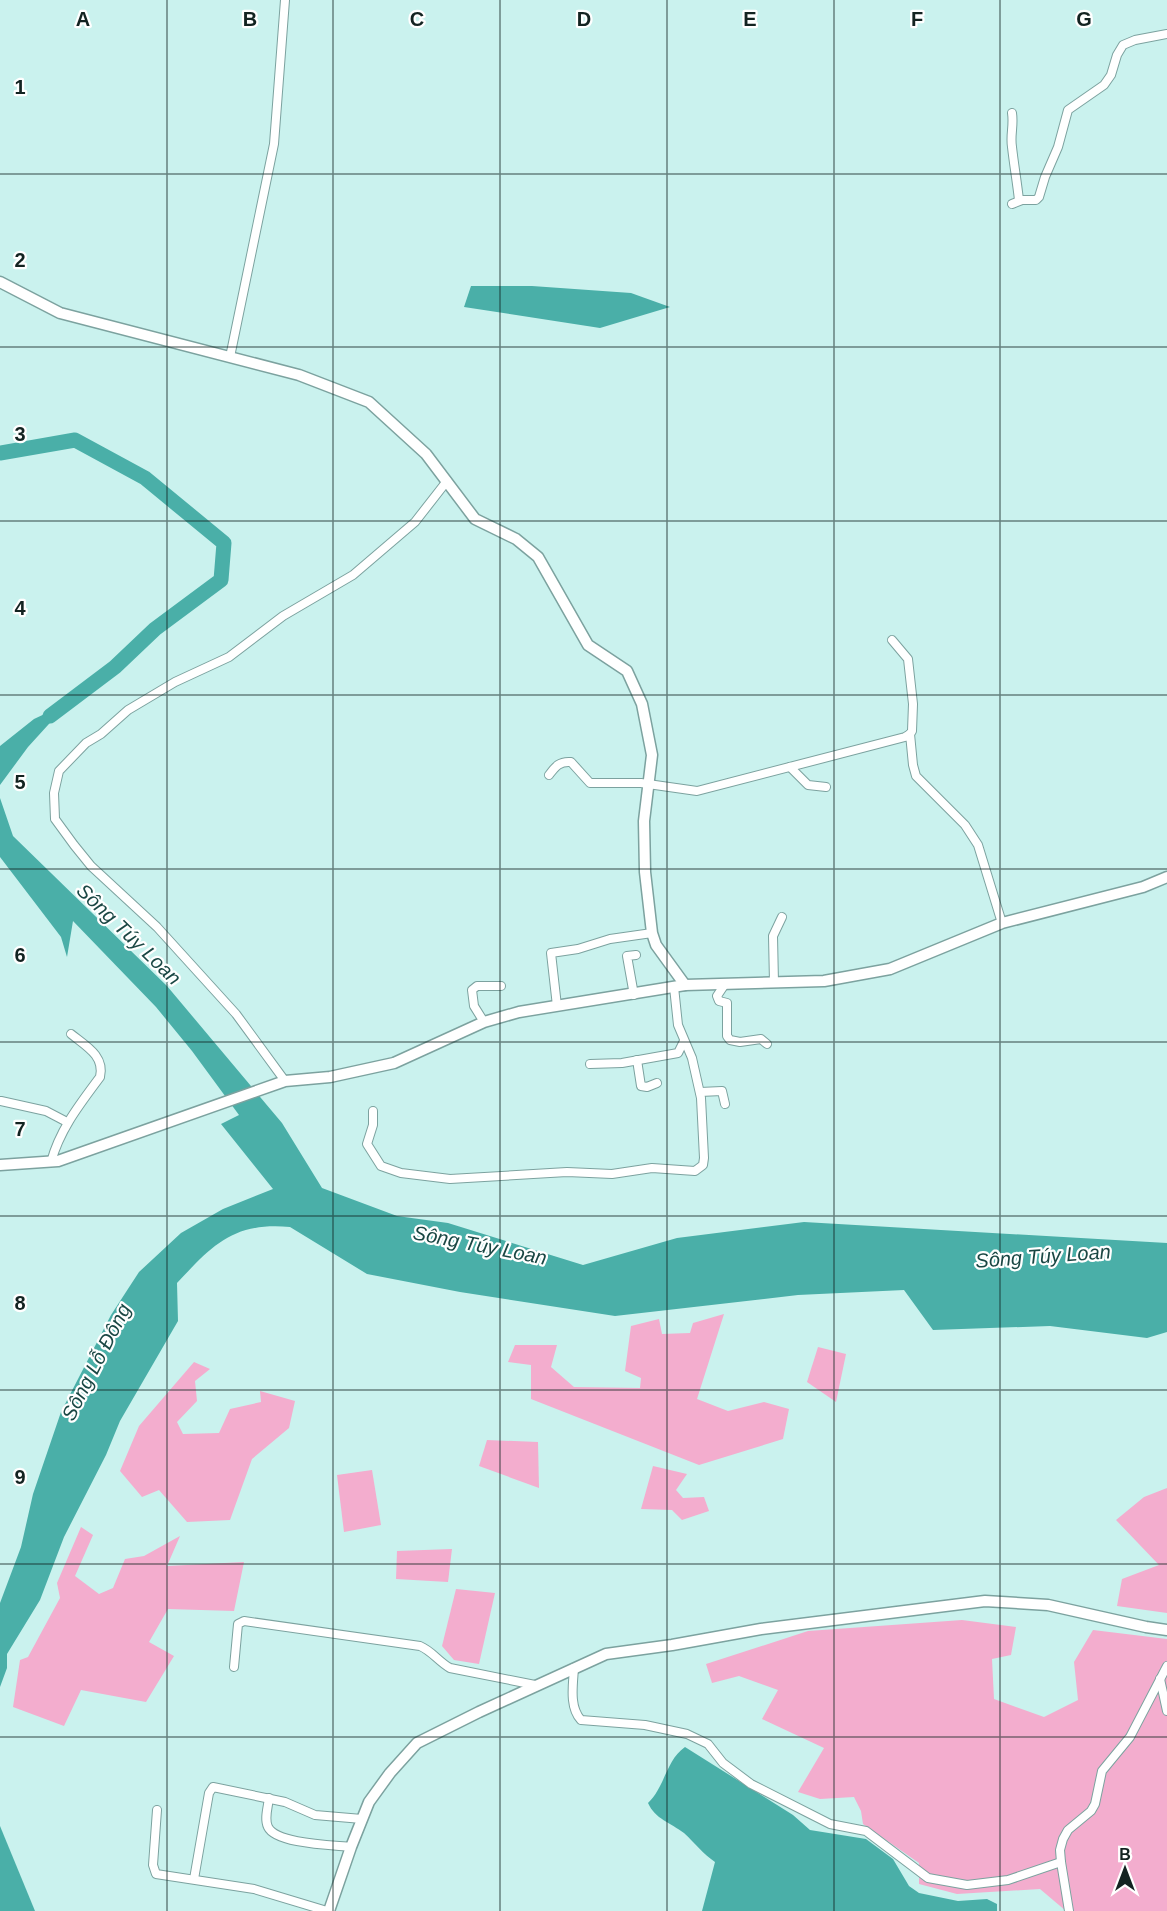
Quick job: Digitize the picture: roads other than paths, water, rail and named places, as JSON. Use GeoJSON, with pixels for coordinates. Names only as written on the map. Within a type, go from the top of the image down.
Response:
{"type":"FeatureCollection","features":[{"type":"Feature","properties":{"kind":"street"},"geometry":{"type":"LineString","coordinates":[[230,357],[274,144],[285,0]]}},
{"type":"Feature","properties":{"kind":"street"},"geometry":{"type":"LineString","coordinates":[[1012,113],[1014,127],[1011,136],[1016,202],[1036,200],[1040,196],[1045,177],[1058,147],[1068,110],[1104,85],[1111,75],[1117,55],[1123,45],[1135,40],[1167,34]]}},
{"type":"Feature","properties":{"kind":"street"},"geometry":{"type":"LineString","coordinates":[[0,282],[60,313],[299,375],[369,402],[426,454],[475,519],[516,539],[538,557],[588,645],[627,670],[642,704],[652,755],[644,821],[645,872],[652,933],[656,945],[679,986],[676,1017],[692,1058],[700,1092],[703,1165],[695,1171],[652,1168],[612,1174],[567,1172],[450,1179],[401,1173],[381,1166],[367,1144],[373,1125],[373,1111]]}},
{"type":"Feature","properties":{"kind":"street"},"geometry":{"type":"LineString","coordinates":[[285,1081],[228,1005],[157,927],[91,866],[55,819],[54,793],[59,771],[86,744],[128,710],[175,682],[229,657],[283,616],[353,575],[416,522],[447,481]]}},
{"type":"Feature","properties":{"kind":"street"},"geometry":{"type":"LineString","coordinates":[[892,640],[908,659],[913,704],[910,734],[912,765],[916,776],[965,825],[978,845],[1002,923]]}},
{"type":"Feature","properties":{"kind":"street"},"geometry":{"type":"LineString","coordinates":[[549,775],[557,765],[571,762],[588,782],[641,783],[649,786],[697,791],[910,734]]}},
{"type":"Feature","properties":{"kind":"street"},"geometry":{"type":"LineString","coordinates":[[790,767],[808,786],[826,787]]}},
{"type":"Feature","properties":{"kind":"street"},"geometry":{"type":"LineString","coordinates":[[0,1165],[58,1161],[285,1081],[330,1077],[394,1063],[483,1022],[519,1012],[679,986],[824,981],[890,969],[1002,923],[1143,887],[1167,877]]}},
{"type":"Feature","properties":{"kind":"street"},"geometry":{"type":"LineString","coordinates":[[774,983],[773,936],[782,917]]}},
{"type":"Feature","properties":{"kind":"street"},"geometry":{"type":"LineString","coordinates":[[557,1006],[551,953],[578,949],[610,939],[652,933]]}},
{"type":"Feature","properties":{"kind":"street"},"geometry":{"type":"LineString","coordinates":[[634,994],[627,956],[636,955]]}},
{"type":"Feature","properties":{"kind":"street"},"geometry":{"type":"LineString","coordinates":[[725,984],[717,996],[719,1001],[727,1003],[727,1036],[730,1040],[740,1042],[761,1039],[766,1044]]}},
{"type":"Feature","properties":{"kind":"street"},"geometry":{"type":"LineString","coordinates":[[483,1022],[474,1006],[469,988],[501,986]]}},
{"type":"Feature","properties":{"kind":"street"},"geometry":{"type":"LineString","coordinates":[[51,1162],[58,1139],[67,1122],[100,1077],[101,1071],[100,1060],[96,1055],[71,1035]]}},
{"type":"Feature","properties":{"kind":"street"},"geometry":{"type":"LineString","coordinates":[[590,1064],[622,1063],[678,1053],[684,1041]]}},
{"type":"Feature","properties":{"kind":"street"},"geometry":{"type":"LineString","coordinates":[[637,1060],[641,1086],[647,1087],[657,1083]]}},
{"type":"Feature","properties":{"kind":"street"},"geometry":{"type":"LineString","coordinates":[[700,1092],[722,1091],[725,1104]]}},
{"type":"Feature","properties":{"kind":"street"},"geometry":{"type":"LineString","coordinates":[[1,1101],[46,1111],[67,1122]]}},
{"type":"Feature","properties":{"kind":"street"},"geometry":{"type":"LineString","coordinates":[[158,1809],[154,1872],[164,1876],[254,1888],[328,1911],[369,1802],[390,1773],[417,1743],[535,1685],[606,1654],[761,1629],[985,1601],[1048,1605],[1167,1630]]}},
{"type":"Feature","properties":{"kind":"street"},"geometry":{"type":"LineString","coordinates":[[234,1666],[238,1624],[244,1621],[420,1647],[427,1649],[442,1664],[450,1668],[535,1685]]}},
{"type":"Feature","properties":{"kind":"street"},"geometry":{"type":"LineString","coordinates":[[1069,1911],[1060,1862],[1063,1839],[1068,1830],[1091,1811],[1095,1804],[1102,1771],[1130,1737],[1167,1666]]}},
{"type":"Feature","properties":{"kind":"street"},"geometry":{"type":"LineString","coordinates":[[574,1668],[573,1700],[575,1713],[581,1720],[645,1725],[687,1734],[708,1744],[723,1763],[751,1784],[830,1824],[866,1831],[928,1878],[968,1885],[1008,1880],[1060,1862]]}},
{"type":"Feature","properties":{"kind":"street"},"geometry":{"type":"LineString","coordinates":[[1160,1679],[1167,1711]]}},
{"type":"Feature","properties":{"kind":"street"},"geometry":{"type":"LineString","coordinates":[[194,1879],[210,1790],[213,1787],[285,1802],[315,1815],[362,1819]]}},
{"type":"Feature","properties":{"kind":"street"},"geometry":{"type":"LineString","coordinates":[[269,1798],[266,1820],[267,1826],[274,1834],[286,1839],[351,1847]]}},
{"type":"Feature","properties":{"kind":"water"},"geometry":{"type":"Polygon","coordinates":[[[471,286],[532,286],[631,293],[670,307],[600,328],[464,307],[471,286]]]}},
{"type":"Feature","properties":{"kind":"water"},"geometry":{"type":"Polygon","coordinates":[[[68,703],[28,747],[0,785],[0,746],[34,719],[68,703]]]}},
{"type":"Feature","properties":{"kind":"water","name":"Sông Lỗ Đông"},"geometry":{"type":"Polygon","coordinates":[[[0,798],[13,836],[167,986],[282,1123],[322,1188],[397,1216],[448,1223],[583,1265],[677,1238],[804,1222],[1167,1243],[1167,1332],[1147,1338],[1050,1326],[933,1330],[904,1290],[798,1295],[615,1316],[460,1292],[367,1274],[290,1227],[253,1228],[226,1239],[214,1247],[177,1283],[178,1321],[120,1421],[106,1455],[64,1537],[40,1600],[7,1654],[7,1668],[0,1687],[0,1603],[21,1547],[33,1494],[61,1412],[111,1315],[139,1272],[181,1233],[223,1209],[273,1189],[221,1124],[239,1115],[192,1051],[156,1007],[73,921],[67,957],[61,937],[0,857],[0,798]]]}},
{"type":"Feature","properties":{"kind":"water"},"geometry":{"type":"Polygon","coordinates":[[[685,1747],[793,1815],[810,1830],[866,1839],[893,1859],[909,1886],[919,1893],[958,1901],[987,1899],[997,1904],[997,1911],[702,1911],[715,1862],[684,1833],[659,1817],[648,1803],[654,1797],[669,1766],[685,1747]]]}},
{"type":"Feature","properties":{"kind":"water"},"geometry":{"type":"Polygon","coordinates":[[[0,1826],[35,1911],[0,1911],[0,1826]]]}},
{"type":"Feature","properties":{"kind":"waterway","name":"Sông Túy Loan"},"geometry":{"type":"LineString","coordinates":[[0,453],[75,440],[145,478],[224,543],[221,580],[155,629],[115,667],[50,716]]}}]}
